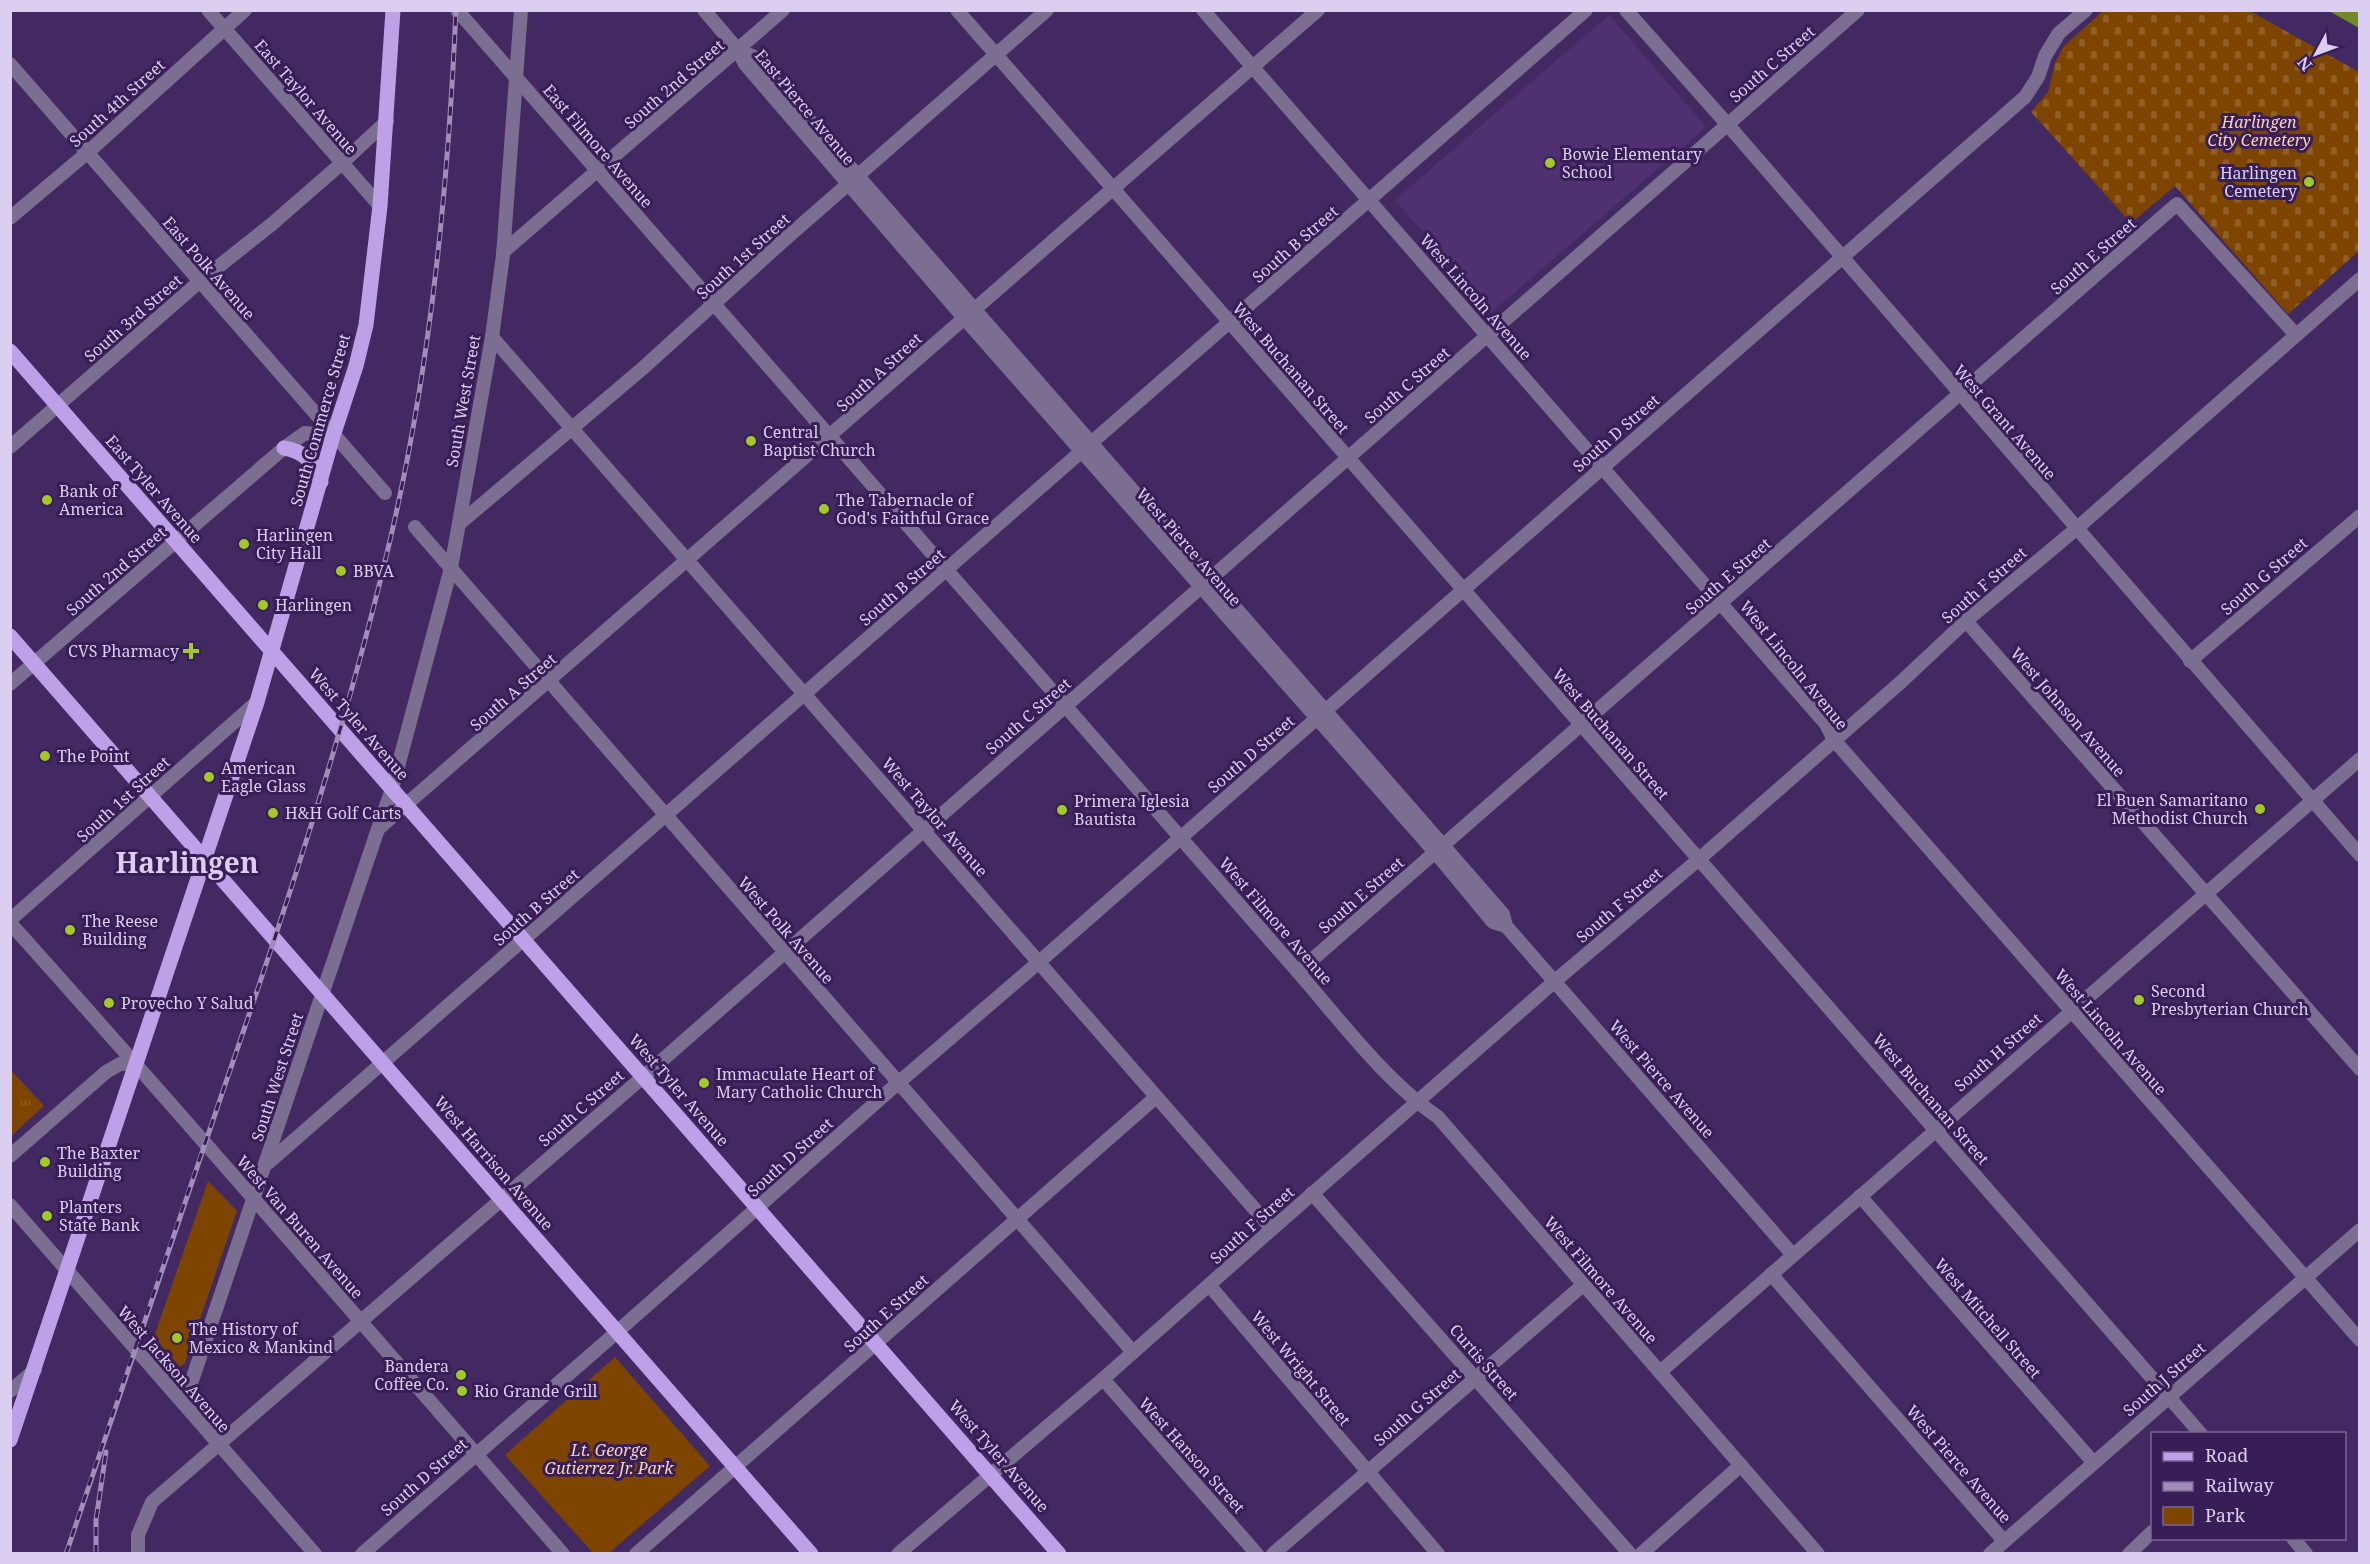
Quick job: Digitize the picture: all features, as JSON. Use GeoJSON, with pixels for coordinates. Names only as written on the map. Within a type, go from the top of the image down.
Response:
{"type":"FeatureCollection","features":[{"type":"Feature","properties":{"kind":"main road","name":"South Commerce Street"},"geometry":{"type":"LineString","coordinates":[[10,1440],[256,702],[333,436],[356,366],[366,325],[380,206],[393,10]]}},
{"type":"Feature","properties":{"kind":"main road","name":"East Tyler Avenue"},"geometry":{"type":"LineString","coordinates":[[10,351],[271,651]]}},
{"type":"Feature","properties":{"kind":"main road"},"geometry":{"type":"LineString","coordinates":[[284,447],[295,449],[308,458],[317,468],[321,482]]}},
{"type":"Feature","properties":{"kind":"main road","name":"West Harrison Avenue"},"geometry":{"type":"LineString","coordinates":[[10,636],[811,1554]]}},
{"type":"Feature","properties":{"kind":"main road","name":"West Tyler Avenue"},"geometry":{"type":"LineString","coordinates":[[271,651],[341,728],[1059,1554]]}},
{"type":"Feature","properties":{"kind":"street","name":"East Taylor Avenue"},"geometry":{"type":"LineString","coordinates":[[208,10],[380,206]]}},
{"type":"Feature","properties":{"kind":"street","name":"South 4th Street"},"geometry":{"type":"LineString","coordinates":[[10,218],[87,153],[244,10]]}},
{"type":"Feature","properties":{"kind":"street","name":"East Filmore Avenue"},"geometry":{"type":"LineString","coordinates":[[457,10],[715,303]]}},
{"type":"Feature","properties":{"kind":"street","name":"South West Street"},"geometry":{"type":"LineString","coordinates":[[184,1404],[392,789],[451,568],[492,337],[503,252],[521,10]]}},
{"type":"Feature","properties":{"kind":"street","name":"East Pierce Avenue"},"geometry":{"type":"LineString","coordinates":[[704,10],[738,50],[754,57],[853,181]]}},
{"type":"Feature","properties":{"kind":"street","name":"South 2nd Street"},"geometry":{"type":"LineString","coordinates":[[503,252],[783,10]]}},
{"type":"Feature","properties":{"kind":"street","name":"West Buchanan Street"},"geometry":{"type":"LineString","coordinates":[[957,10],[2199,1432]]}},
{"type":"Feature","properties":{"kind":"street","name":"South 1st Street"},"geometry":{"type":"LineString","coordinates":[[459,524],[573,428],[1047,10]]}},
{"type":"Feature","properties":{"kind":"street","name":"West Lincoln Avenue"},"geometry":{"type":"LineString","coordinates":[[1203,10],[1722,603],[1826,724],[1834,740],[2360,1340]]}},
{"type":"Feature","properties":{"kind":"street","name":"South A Street"},"geometry":{"type":"LineString","coordinates":[[407,806],[1318,10]]}},
{"type":"Feature","properties":{"kind":"street","name":"South B Street"},"geometry":{"type":"LineString","coordinates":[[266,1164],[1586,10]]}},
{"type":"Feature","properties":{"kind":"street","name":"West Grant Avenue"},"geometry":{"type":"LineString","coordinates":[[1626,10],[2360,855]]}},
{"type":"Feature","properties":{"kind":"street","name":"South C Street"},"geometry":{"type":"LineString","coordinates":[[138,1554],[138,1535],[153,1502],[643,1077],[1858,10]]}},
{"type":"Feature","properties":{"kind":"street","name":"South D Street"},"geometry":{"type":"LineString","coordinates":[[362,1554],[2025,97],[2038,77],[2044,56],[2059,33],[2086,10]]}},
{"type":"Feature","properties":{"kind":"street","name":"East Polk Avenue"},"geometry":{"type":"LineString","coordinates":[[10,64],[333,436],[385,492]]}},
{"type":"Feature","properties":{"kind":"street","name":"South 3rd Street"},"geometry":{"type":"LineString","coordinates":[[10,447],[199,282],[272,224],[387,121]]}},
{"type":"Feature","properties":{"kind":"street","name":"West Pierce Avenue"},"geometry":{"type":"LineString","coordinates":[[853,181],[1320,715],[1439,849],[1503,914],[1506,926],[1792,1254]]}},
{"type":"Feature","properties":{"kind":"street","name":"South E Street"},"geometry":{"type":"LineString","coordinates":[[1299,972],[2177,204],[2296,336]]}},
{"type":"Feature","properties":{"kind":"street","name":"South F Street"},"geometry":{"type":"LineString","coordinates":[[898,1554],[990,1473],[1103,1379],[1312,1193],[1698,860],[1966,621],[2076,529],[2360,279]]}},
{"type":"Feature","properties":{"kind":"street","name":"West Filmore Avenue"},"geometry":{"type":"LineString","coordinates":[[715,303],[1299,972],[1416,1102],[1438,1117],[1818,1554]]}},
{"type":"Feature","properties":{"kind":"street"},"geometry":{"type":"LineString","coordinates":[[492,337],[573,428]]}},
{"type":"Feature","properties":{"kind":"street","name":"West Taylor Avenue"},"geometry":{"type":"LineString","coordinates":[[573,428],[1272,1229]]}},
{"type":"Feature","properties":{"kind":"street","name":"South 2nd Street"},"geometry":{"type":"LineString","coordinates":[[10,684],[284,447],[305,433],[333,436]]}},
{"type":"Feature","properties":{"kind":"street","name":"South G Street"},"geometry":{"type":"LineString","coordinates":[[2190,661],[2360,516]]}},
{"type":"Feature","properties":{"kind":"street","name":"West Polk Avenue"},"geometry":{"type":"LineString","coordinates":[[415,528],[1133,1352]]}},
{"type":"Feature","properties":{"kind":"street","name":"West Johnson Avenue"},"geometry":{"type":"LineString","coordinates":[[1966,621],[2360,1069]]}},
{"type":"Feature","properties":{"kind":"street","name":"South 1st Street"},"geometry":{"type":"LineString","coordinates":[[10,921],[256,702]]}},
{"type":"Feature","properties":{"kind":"street","name":"South H Street"},"geometry":{"type":"LineString","coordinates":[[1660,1372],[1792,1254],[2360,759]]}},
{"type":"Feature","properties":{"kind":"street"},"geometry":{"type":"LineString","coordinates":[[378,829],[407,806]]}},
{"type":"Feature","properties":{"kind":"street","name":"West Van Buren Avenue"},"geometry":{"type":"LineString","coordinates":[[10,921],[564,1554]]}},
{"type":"Feature","properties":{"kind":"street"},"geometry":{"type":"LineString","coordinates":[[10,1156],[106,1072],[120,1064],[136,1063]]}},
{"type":"Feature","properties":{"kind":"street","name":"South E Street"},"geometry":{"type":"LineString","coordinates":[[636,1554],[1156,1097]]}},
{"type":"Feature","properties":{"kind":"street","name":"Curtis Street"},"geometry":{"type":"LineString","coordinates":[[1312,1193],[1477,1377],[1630,1554]]}},
{"type":"Feature","properties":{"kind":"street","name":"West Mitchell Street"},"geometry":{"type":"LineString","coordinates":[[1860,1196],[2092,1462]]}},
{"type":"Feature","properties":{"kind":"street","name":"West Jackson Avenue"},"geometry":{"type":"LineString","coordinates":[[10,1205],[315,1554]]}},
{"type":"Feature","properties":{"kind":"street","name":"South J Street"},"geometry":{"type":"LineString","coordinates":[[1990,1554],[2092,1462],[2360,1230]]}},
{"type":"Feature","properties":{"kind":"street","name":"West Pierce Avenue"},"geometry":{"type":"LineString","coordinates":[[1771,1274],[2004,1541]]}},
{"type":"Feature","properties":{"kind":"street","name":"West Wright Street"},"geometry":{"type":"LineString","coordinates":[[1209,1285],[1438,1554]]}},
{"type":"Feature","properties":{"kind":"street","name":"South G Street"},"geometry":{"type":"LineString","coordinates":[[1273,1554],[1583,1286]]}},
{"type":"Feature","properties":{"kind":"street"},"geometry":{"type":"LineString","coordinates":[[10,1391],[35,1370]]}},
{"type":"Feature","properties":{"kind":"street","name":"West Hanson Street"},"geometry":{"type":"LineString","coordinates":[[1103,1379],[1257,1554]]}},
{"type":"Feature","properties":{"kind":"street"},"geometry":{"type":"LineString","coordinates":[[1641,1554],[1741,1465]]}},
{"type":"Feature","properties":{"kind":"street"},"geometry":{"type":"LineString","coordinates":[[2129,1554],[2151,1533]]}},
{"type":"Feature","properties":{"kind":"street"},"geometry":{"type":"LineString","coordinates":[[2294,1540],[2306,1554]]}},
{"type":"Feature","properties":{"kind":"shaded area"},"geometry":{"type":"Polygon","coordinates":[[[2329,11],[2359,11],[2359,28],[2329,11]]]}},
{"type":"Feature","properties":{"kind":"shaded area","name":"Bowie Elementary School"},"geometry":{"type":"Polygon","coordinates":[[[1609,15],[1706,127],[1492,312],[1395,200],[1609,15]]]}},
{"type":"Feature","properties":{"kind":"green space","name":"Harlingen City Cemetery"},"geometry":{"type":"Polygon","coordinates":[[[2103,11],[2250,11],[2359,72],[2359,251],[2288,314],[2175,186],[2131,223],[2031,112],[2048,92],[2055,63],[2064,46],[2103,11]]]}},
{"type":"Feature","properties":{"kind":"green space"},"geometry":{"type":"Polygon","coordinates":[[[10,1070],[44,1106],[11,1136],[10,1070]]]}},
{"type":"Feature","properties":{"kind":"green space"},"geometry":{"type":"Polygon","coordinates":[[[208,1181],[237,1211],[185,1363],[180,1367],[154,1337],[208,1181]]]}},
{"type":"Feature","properties":{"kind":"green space","name":"Lt. George Gutierrez Jr. Park"},"geometry":{"type":"Polygon","coordinates":[[[615,1357],[710,1466],[609,1553],[593,1553],[505,1455],[615,1357]]]}},
{"type":"Feature","properties":{"kind":"railway"},"geometry":{"type":"LineString","coordinates":[[66,1554],[294,879],[336,743],[374,605],[405,471],[427,340],[436,274],[448,143],[456,10]]}},
{"type":"Feature","properties":{"kind":"railway"},"geometry":{"type":"LineString","coordinates":[[96,1554],[96,1520],[106,1452]]}},
{"type":"Feature","properties":{"kind":"place","name":"Bowie Elementary School"},"geometry":{"type":"Point","coordinates":[1550,163]}},
{"type":"Feature","properties":{"kind":"place","name":"Harlingen Cemetery"},"geometry":{"type":"Point","coordinates":[2309,182]}},
{"type":"Feature","properties":{"kind":"place","name":"Central Baptist Church"},"geometry":{"type":"Point","coordinates":[751,441]}},
{"type":"Feature","properties":{"kind":"place","name":"Bank of America"},"geometry":{"type":"Point","coordinates":[47,500]}},
{"type":"Feature","properties":{"kind":"place","name":"The Tabernacle of God's Faithful Grace"},"geometry":{"type":"Point","coordinates":[824,509]}},
{"type":"Feature","properties":{"kind":"place","name":"Harlingen City Hall"},"geometry":{"type":"Point","coordinates":[244,544]}},
{"type":"Feature","properties":{"kind":"place","name":"BBVA"},"geometry":{"type":"Point","coordinates":[341,571]}},
{"type":"Feature","properties":{"kind":"place","name":"Harlingen"},"geometry":{"type":"Point","coordinates":[263,605]}},
{"type":"Feature","properties":{"kind":"place","name":"CVS Pharmacy"},"geometry":{"type":"Point","coordinates":[191,651]}},
{"type":"Feature","properties":{"kind":"place","name":"The Point"},"geometry":{"type":"Point","coordinates":[45,756]}},
{"type":"Feature","properties":{"kind":"place","name":"American Eagle Glass"},"geometry":{"type":"Point","coordinates":[209,777]}},
{"type":"Feature","properties":{"kind":"place","name":"El Buen Samaritano Methodist Church"},"geometry":{"type":"Point","coordinates":[2260,809]}},
{"type":"Feature","properties":{"kind":"place","name":"Primera Iglesia Bautista"},"geometry":{"type":"Point","coordinates":[1062,810]}},
{"type":"Feature","properties":{"kind":"place","name":"H&H Golf Carts"},"geometry":{"type":"Point","coordinates":[273,813]}},
{"type":"Feature","properties":{"kind":"place","name":"The Reese Building"},"geometry":{"type":"Point","coordinates":[70,930]}},
{"type":"Feature","properties":{"kind":"place","name":"Second Presbyterian Church"},"geometry":{"type":"Point","coordinates":[2139,1000]}},
{"type":"Feature","properties":{"kind":"place","name":"Provecho Y Salud"},"geometry":{"type":"Point","coordinates":[109,1003]}},
{"type":"Feature","properties":{"kind":"place","name":"Immaculate Heart of Mary Catholic Church"},"geometry":{"type":"Point","coordinates":[704,1083]}},
{"type":"Feature","properties":{"kind":"place","name":"The Baxter Building"},"geometry":{"type":"Point","coordinates":[45,1162]}},
{"type":"Feature","properties":{"kind":"place","name":"Planters State Bank"},"geometry":{"type":"Point","coordinates":[47,1216]}},
{"type":"Feature","properties":{"kind":"place","name":"The History of Mexico & Mankind"},"geometry":{"type":"Point","coordinates":[177,1338]}},
{"type":"Feature","properties":{"kind":"place","name":"Bandera Coffee Co."},"geometry":{"type":"Point","coordinates":[461,1375]}},
{"type":"Feature","properties":{"kind":"place","name":"Rio Grande Grill"},"geometry":{"type":"Point","coordinates":[462,1391]}},
{"type":"Feature","properties":{"kind":"district","name":"Harlingen"},"geometry":{"type":"Point","coordinates":[187,862]}}]}
